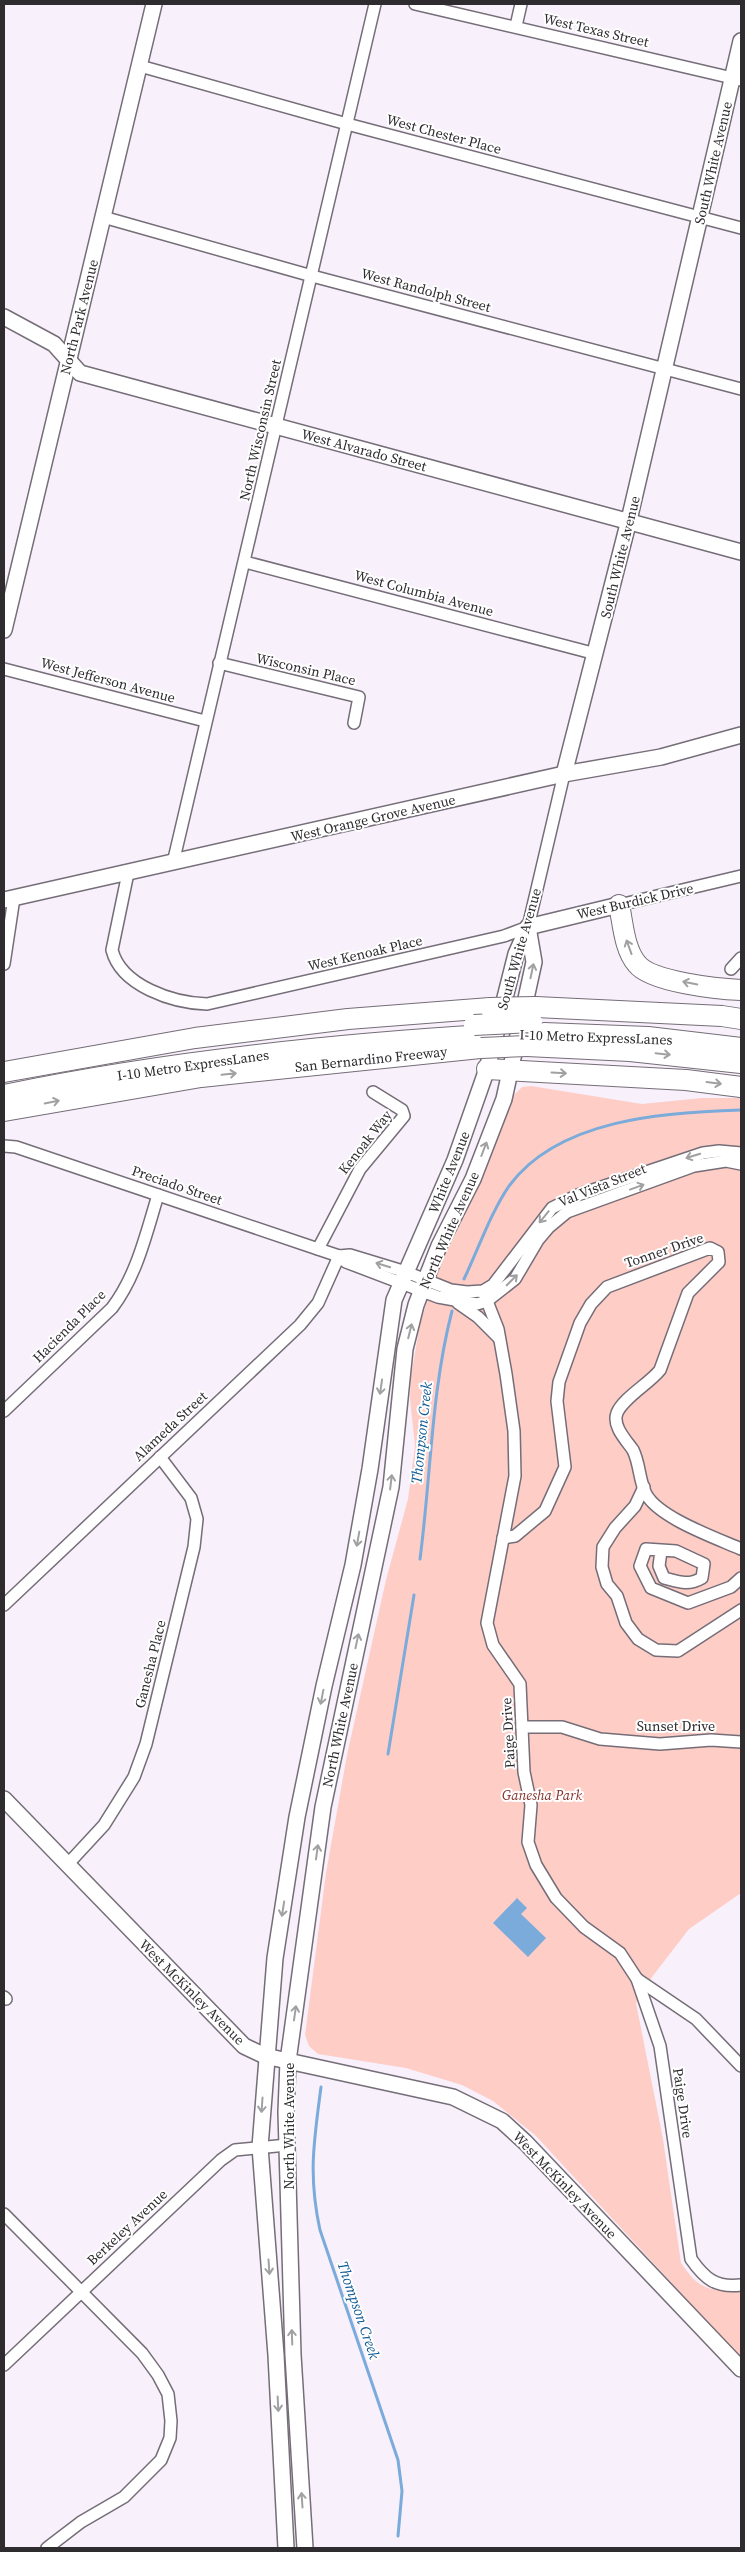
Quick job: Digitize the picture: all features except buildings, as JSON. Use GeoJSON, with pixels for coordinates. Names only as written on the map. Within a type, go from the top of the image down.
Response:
{"type":"FeatureCollection","features":[{"type":"Feature","properties":{"kind":"highway"},"geometry":{"type":"LineString","coordinates":[[619,905],[628,945],[637,964],[652,975],[723,989],[741,990]]}},
{"type":"Feature","properties":{"kind":"highway","name":"San Bernardino Freeway"},"geometry":{"type":"LineString","coordinates":[[4,1072],[196,1038],[348,1019],[490,1008],[531,1027],[630,1051],[741,1063]]}},
{"type":"Feature","properties":{"kind":"highway","name":"San Bernardino Freeway"},"geometry":{"type":"LineString","coordinates":[[4,1111],[201,1077],[531,1027],[722,1016],[741,1019]]}},
{"type":"Feature","properties":{"kind":"highway","name":"I-10 Metro ExpressLanes"},"geometry":{"type":"LineString","coordinates":[[531,1027],[640,1024],[741,1035]]}},
{"type":"Feature","properties":{"kind":"highway","name":"I-10 Metro ExpressLanes"},"geometry":{"type":"LineString","coordinates":[[4,1083],[113,1064],[288,1040],[430,1026],[479,1036]]}},
{"type":"Feature","properties":{"kind":"highway","name":"I-10 Metro ExpressLanes"},"geometry":{"type":"LineString","coordinates":[[531,1027],[648,1037],[741,1048]]}},
{"type":"Feature","properties":{"kind":"highway","name":"I-10 Metro ExpressLanes"},"geometry":{"type":"LineString","coordinates":[[4,1095],[210,1061],[360,1043],[479,1036]]}},
{"type":"Feature","properties":{"kind":"highway"},"geometry":{"type":"LineString","coordinates":[[487,1069],[686,1080],[741,1087]]}},
{"type":"Feature","properties":{"kind":"main road","name":"North Park Avenue"},"geometry":{"type":"LineString","coordinates":[[4,630],[154,4]]}},
{"type":"Feature","properties":{"kind":"main road","name":"South White Avenue"},"geometry":{"type":"LineString","coordinates":[[564,774],[629,520],[700,217],[737,79],[741,41]]}},
{"type":"Feature","properties":{"kind":"main road","name":"West Alvarado Street"},"geometry":{"type":"LineString","coordinates":[[4,317],[54,344],[80,373],[629,520],[741,552]]}},
{"type":"Feature","properties":{"kind":"main road","name":"West Orange Grove Avenue"},"geometry":{"type":"LineString","coordinates":[[9,899],[564,774],[662,756],[741,734]]}},
{"type":"Feature","properties":{"kind":"main road","name":"West Burdick Drive"},"geometry":{"type":"LineString","coordinates":[[528,927],[619,905]]}},
{"type":"Feature","properties":{"kind":"main road","name":"South White Avenue"},"geometry":{"type":"LineString","coordinates":[[487,1069],[516,954],[528,927]]}},
{"type":"Feature","properties":{"kind":"main road","name":"North White Avenue"},"geometry":{"type":"LineString","coordinates":[[304,2548],[293,2355],[287,2146],[288,2061],[322,1812],[391,1487],[405,1349],[423,1284],[439,1246],[473,1179],[504,1099],[534,962],[528,927]]}},
{"type":"Feature","properties":{"kind":"main road","name":"White Avenue"},"geometry":{"type":"LineString","coordinates":[[404,1278],[455,1160],[487,1069]]}},
{"type":"Feature","properties":{"kind":"main road","name":"North White Avenue"},"geometry":{"type":"LineString","coordinates":[[286,2548],[276,2355],[260,2147],[265,2056],[275,1958],[297,1817],[324,1686],[353,1565],[370,1469],[392,1310],[404,1278]]}},
{"type":"Feature","properties":{"kind":"main road","name":"West McKinley Avenue"},"geometry":{"type":"LineString","coordinates":[[4,1799],[235,2039],[265,2056],[452,2096],[502,2121],[526,2142],[741,2369]]}},
{"type":"Feature","properties":{"kind":"street","name":"North Wisconsin Street"},"geometry":{"type":"LineString","coordinates":[[173,863],[219,663],[246,562],[375,4]]}},
{"type":"Feature","properties":{"kind":"street","name":"West Texas Street"},"geometry":{"type":"LineString","coordinates":[[415,4],[737,79]]}},
{"type":"Feature","properties":{"kind":"street"},"geometry":{"type":"LineString","coordinates":[[516,26],[521,4]]}},
{"type":"Feature","properties":{"kind":"street","name":"West Chester Place"},"geometry":{"type":"LineString","coordinates":[[140,66],[346,124],[741,228]]}},
{"type":"Feature","properties":{"kind":"street","name":"West Randolph Street"},"geometry":{"type":"LineString","coordinates":[[103,218],[312,276],[741,389]]}},
{"type":"Feature","properties":{"kind":"street","name":"West Columbia Avenue"},"geometry":{"type":"LineString","coordinates":[[246,562],[596,654]]}},
{"type":"Feature","properties":{"kind":"street","name":"Wisconsin Place"},"geometry":{"type":"LineString","coordinates":[[219,663],[360,697],[354,723]]}},
{"type":"Feature","properties":{"kind":"street","name":"West Jefferson Avenue"},"geometry":{"type":"LineString","coordinates":[[4,669],[206,721]]}},
{"type":"Feature","properties":{"kind":"street","name":"South White Avenue"},"geometry":{"type":"LineString","coordinates":[[528,927],[564,774]]}},
{"type":"Feature","properties":{"kind":"street","name":"West Kenoak Place"},"geometry":{"type":"LineString","coordinates":[[128,873],[112,950],[115,962],[122,970],[152,990],[191,1004],[207,1004],[504,936],[528,927]]}},
{"type":"Feature","properties":{"kind":"street","name":"West Burdick Drive"},"geometry":{"type":"LineString","coordinates":[[619,905],[741,876]]}},
{"type":"Feature","properties":{"kind":"street"},"geometry":{"type":"LineString","coordinates":[[4,964],[9,899]]}},
{"type":"Feature","properties":{"kind":"street"},"geometry":{"type":"LineString","coordinates":[[736,970],[741,958]]}},
{"type":"Feature","properties":{"kind":"street","name":"Kenoak Way"},"geometry":{"type":"LineString","coordinates":[[318,1250],[360,1169],[404,1116],[402,1110],[374,1092]]}},
{"type":"Feature","properties":{"kind":"street","name":"Preciado Street"},"geometry":{"type":"LineString","coordinates":[[4,1146],[16,1147],[318,1250],[339,1256],[350,1255],[423,1284]]}},
{"type":"Feature","properties":{"kind":"street","name":"Val Vista Street"},"geometry":{"type":"LineString","coordinates":[[485,1296],[552,1208],[578,1195],[703,1153],[720,1150],[741,1153]]}},
{"type":"Feature","properties":{"kind":"street","name":"Val Vista Street"},"geometry":{"type":"LineString","coordinates":[[485,1296],[514,1279],[538,1240],[549,1227],[567,1212],[694,1166],[720,1161],[741,1164]]}},
{"type":"Feature","properties":{"kind":"street","name":"Hacienda Place"},"geometry":{"type":"LineString","coordinates":[[4,1411],[112,1308],[125,1291],[135,1270],[158,1195]]}},
{"type":"Feature","properties":{"kind":"street","name":"Tonner Drive"},"geometry":{"type":"LineString","coordinates":[[503,1538],[515,1536],[545,1511],[565,1467],[557,1401],[559,1382],[580,1322],[591,1304],[607,1287],[714,1248],[720,1258],[719,1262],[688,1293],[660,1370],[654,1378],[623,1403],[617,1412],[616,1419],[618,1428],[634,1453],[646,1494],[654,1504],[679,1522],[741,1549]]}},
{"type":"Feature","properties":{"kind":"street","name":"Alameda Street"},"geometry":{"type":"LineString","coordinates":[[4,1605],[300,1325],[318,1303],[339,1256]]}},
{"type":"Feature","properties":{"kind":"street"},"geometry":{"type":"LineString","coordinates":[[423,1284],[485,1296]]}},
{"type":"Feature","properties":{"kind":"street"},"geometry":{"type":"LineString","coordinates":[[423,1284],[457,1302],[478,1317],[500,1339]]}},
{"type":"Feature","properties":{"kind":"street"},"geometry":{"type":"LineString","coordinates":[[457,1302],[476,1304],[485,1296]]}},
{"type":"Feature","properties":{"kind":"street","name":"Paige Drive"},"geometry":{"type":"LineString","coordinates":[[485,1296],[500,1339],[514,1431],[515,1458],[515,1476],[487,1623],[493,1645],[520,1684],[524,1772],[530,1805],[528,1842],[536,1865],[556,1898],[584,1927],[620,1953],[637,1979],[660,2046],[691,2259],[704,2276],[726,2287],[741,2285]]}},
{"type":"Feature","properties":{"kind":"street","name":"Ganesha Place"},"geometry":{"type":"LineString","coordinates":[[67,1865],[104,1825],[134,1778],[146,1744],[194,1547],[197,1520],[191,1498],[160,1457]]}},
{"type":"Feature","properties":{"kind":"street"},"geometry":{"type":"LineString","coordinates":[[644,1487],[636,1506],[615,1528],[602,1546],[602,1567],[607,1584],[617,1596],[626,1623],[638,1639],[656,1650],[678,1650],[741,1610]]}},
{"type":"Feature","properties":{"kind":"street"},"geometry":{"type":"LineString","coordinates":[[661,1551],[646,1549],[640,1566],[651,1588],[688,1604],[731,1587],[741,1578]]}},
{"type":"Feature","properties":{"kind":"street","name":"Sunset Drive"},"geometry":{"type":"LineString","coordinates":[[522,1727],[562,1727],[600,1739],[660,1744],[711,1740],[741,1742]]}},
{"type":"Feature","properties":{"kind":"street"},"geometry":{"type":"LineString","coordinates":[[637,1979],[696,2019],[741,2066]]}},
{"type":"Feature","properties":{"kind":"street","name":"Berkeley Avenue"},"geometry":{"type":"LineString","coordinates":[[4,2365],[80,2291],[221,2160],[235,2150],[287,2146]]}},
{"type":"Feature","properties":{"kind":"street"},"geometry":{"type":"LineString","coordinates":[[4,2214],[142,2353],[158,2375],[168,2394],[171,2421],[170,2438],[161,2460],[124,2497],[81,2522],[47,2548]]}},
{"type":"Feature","properties":{"kind":"green space","name":"Ganesha Park"},"geometry":{"type":"Polygon","coordinates":[[[531,1086],[642,1104],[702,1098],[741,1098],[741,1893],[689,1929],[652,1977],[636,2003],[663,2139],[681,2263],[694,2279],[706,2287],[721,2291],[741,2292],[741,2358],[536,2136],[493,2101],[462,2085],[406,2068],[318,2054],[309,2046],[305,2035],[326,1873],[347,1755],[386,1580],[408,1499],[415,1446],[410,1399],[411,1376],[420,1324],[437,1269],[487,1165],[514,1095],[522,1087],[531,1086]]]}},
{"type":"Feature","properties":{"kind":"water"},"geometry":{"type":"Polygon","coordinates":[[[517,1898],[527,1908],[521,1914],[546,1938],[528,1957],[493,1923],[517,1898]]]}},
{"type":"Feature","properties":{"kind":"waterway","name":"Thompson Creek"},"geometry":{"type":"LineString","coordinates":[[464,1279],[502,1196],[530,1164],[555,1146],[584,1133],[647,1117],[680,1113],[741,1110]]}},
{"type":"Feature","properties":{"kind":"waterway","name":"Thompson Creek"},"geometry":{"type":"LineString","coordinates":[[420,1559],[436,1403],[445,1342],[452,1311]]}},
{"type":"Feature","properties":{"kind":"waterway","name":"Thompson Creek"},"geometry":{"type":"LineString","coordinates":[[388,1754],[414,1595]]}},
{"type":"Feature","properties":{"kind":"waterway","name":"Thompson Creek"},"geometry":{"type":"LineString","coordinates":[[321,2087],[313,2158],[316,2210],[320,2230],[398,2460],[402,2491],[398,2536]]}}]}
